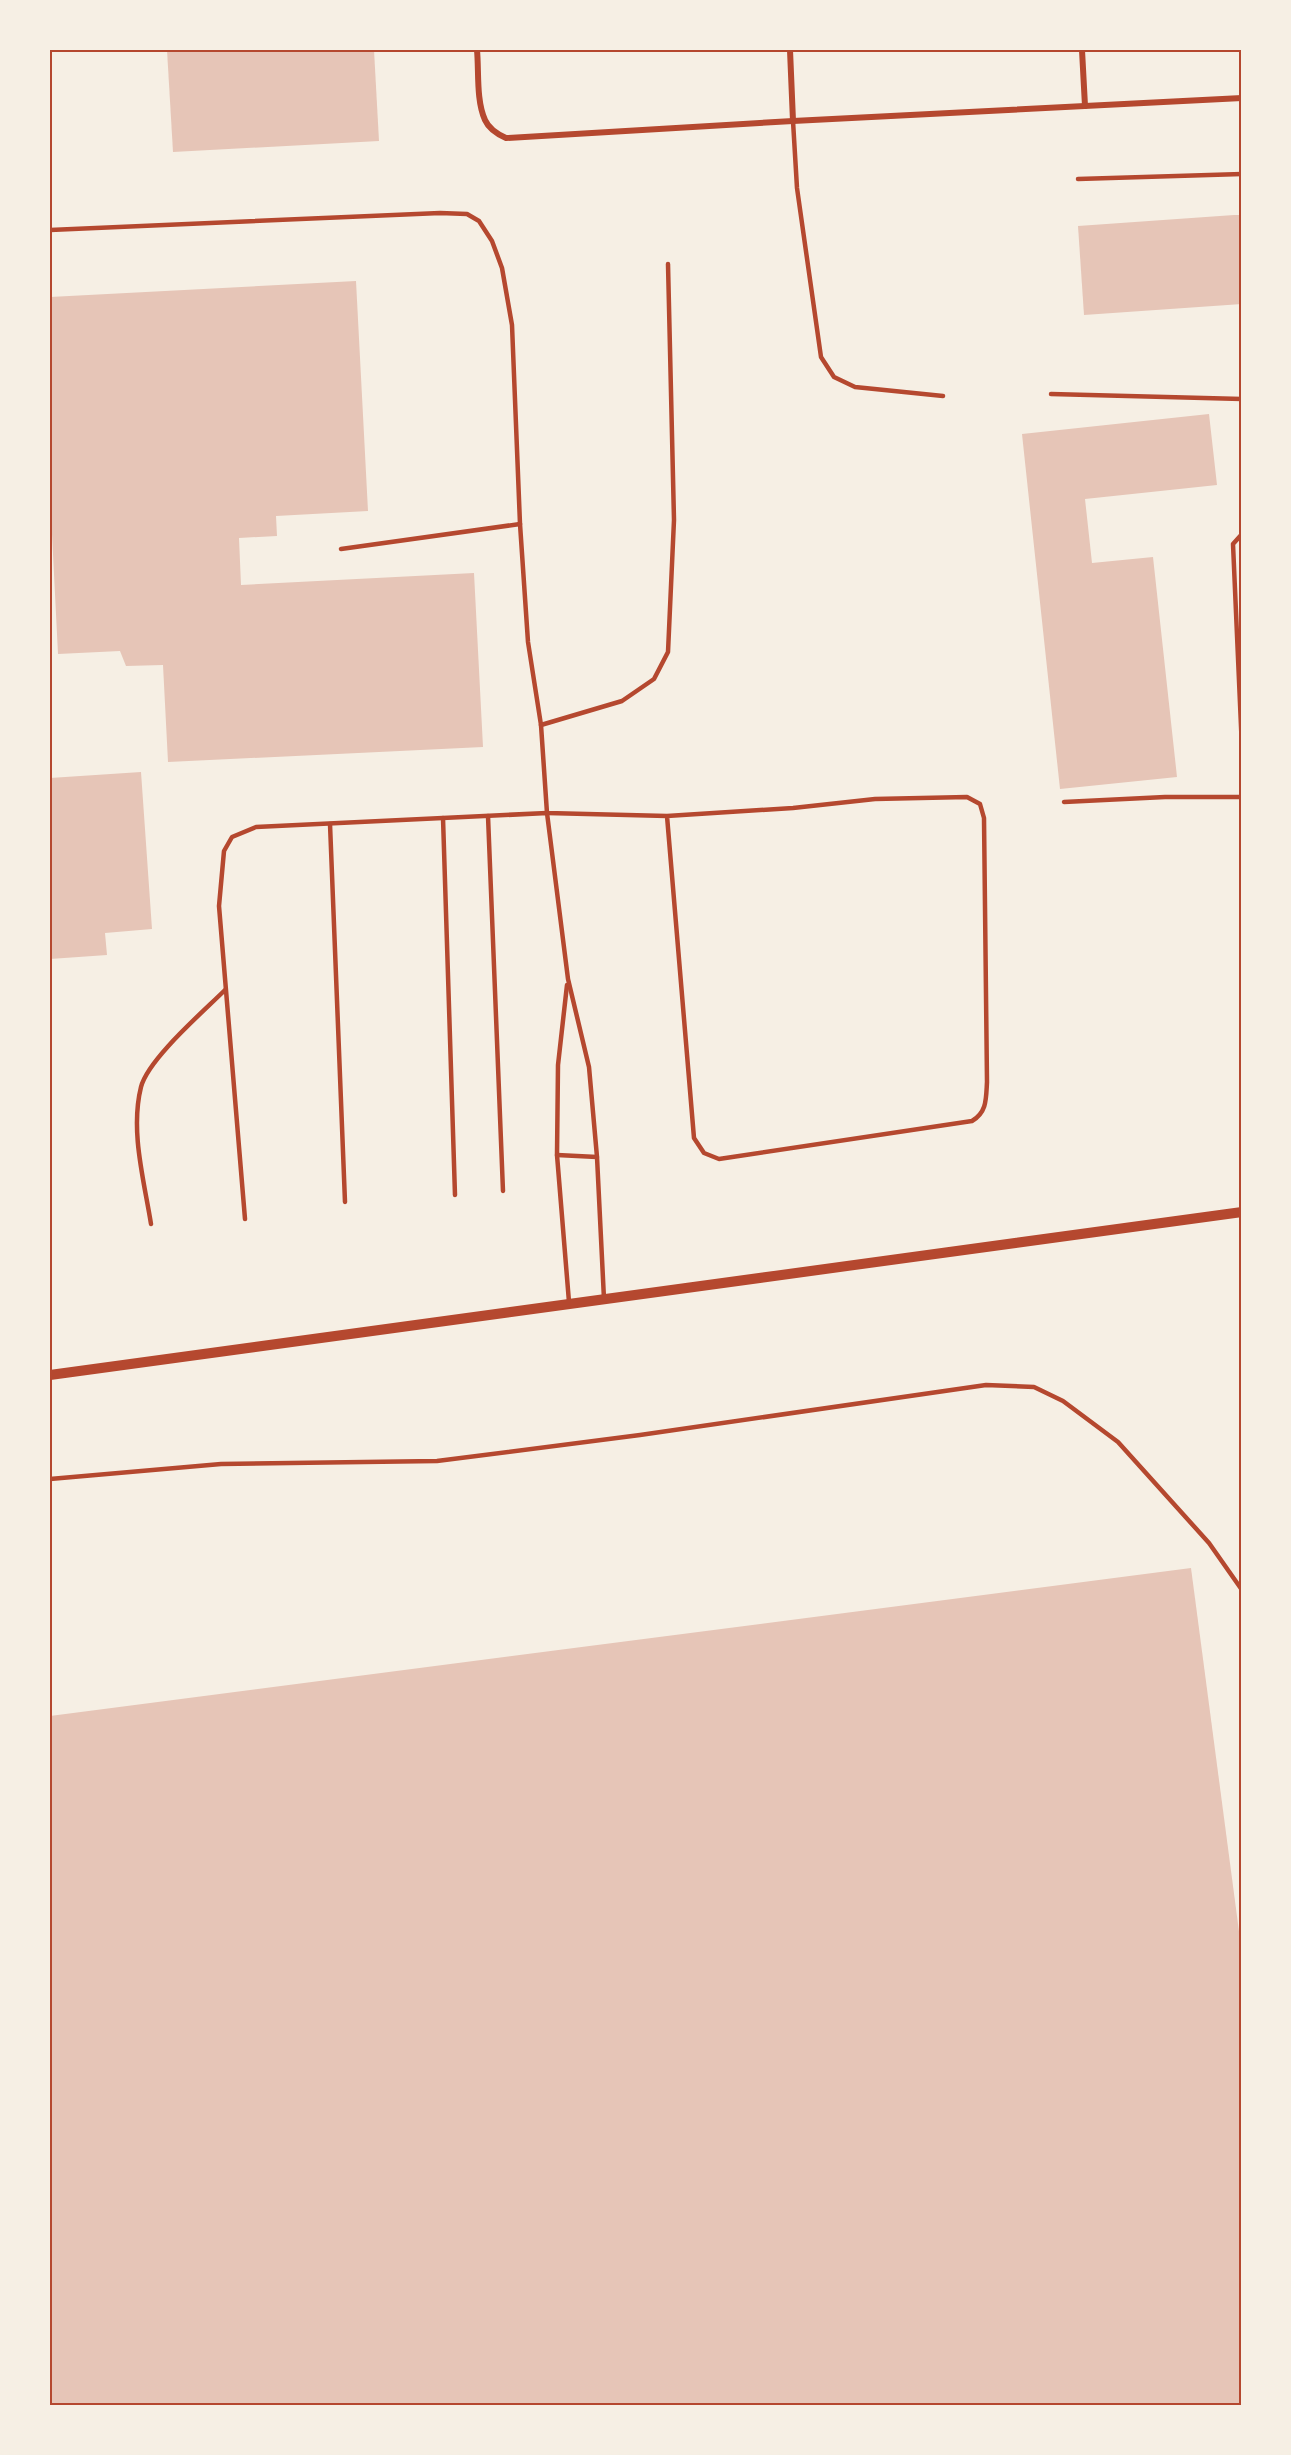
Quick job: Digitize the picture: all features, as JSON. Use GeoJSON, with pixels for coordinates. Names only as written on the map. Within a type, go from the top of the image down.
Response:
{"type":"FeatureCollection","features":[{"type":"Feature","properties":{"kind":"street"},"geometry":{"type":"LineString","coordinates":[[477,50],[485,120],[495,132],[506,138],[1242,98]]}},
{"type":"Feature","properties":{"kind":"street"},"geometry":{"type":"LineString","coordinates":[[790,50],[793,121]]}},
{"type":"Feature","properties":{"kind":"street"},"geometry":{"type":"LineString","coordinates":[[1082,50],[1085,106]]}},
{"type":"Feature","properties":{"kind":"street"},"geometry":{"type":"LineString","coordinates":[[50,1375],[1242,1212]]}},
{"type":"Feature","properties":{"kind":"lane"},"geometry":{"type":"LineString","coordinates":[[793,121],[797,188],[821,357],[834,377],[855,387],[943,396]]}},
{"type":"Feature","properties":{"kind":"lane"},"geometry":{"type":"LineString","coordinates":[[1078,179],[1242,174]]}},
{"type":"Feature","properties":{"kind":"lane"},"geometry":{"type":"LineString","coordinates":[[50,230],[440,213],[467,214],[479,221],[492,241],[502,268],[512,325],[520,524],[528,642],[541,725],[547,813],[568,979],[590,1067],[604,1299]]}},
{"type":"Feature","properties":{"kind":"lane"},"geometry":{"type":"LineString","coordinates":[[541,725],[622,701],[654,679],[668,652],[674,520],[668,264]]}},
{"type":"Feature","properties":{"kind":"lane"},"geometry":{"type":"LineString","coordinates":[[1050,394],[1242,399]]}},
{"type":"Feature","properties":{"kind":"lane"},"geometry":{"type":"LineString","coordinates":[[341,549],[520,524]]}},
{"type":"Feature","properties":{"kind":"lane"},"geometry":{"type":"LineString","coordinates":[[1242,534],[1233,544],[1242,748]]}},
{"type":"Feature","properties":{"kind":"lane"},"geometry":{"type":"LineString","coordinates":[[245,1220],[219,906],[224,851],[232,837],[256,827],[547,813],[667,816],[793,808],[876,799],[967,797],[980,804],[984,818],[987,1082],[985,1105],[980,1116],[972,1121],[719,1159],[704,1153],[694,1138],[667,816]]}},
{"type":"Feature","properties":{"kind":"lane"},"geometry":{"type":"LineString","coordinates":[[1064,802],[1166,797],[1242,797]]}},
{"type":"Feature","properties":{"kind":"lane"},"geometry":{"type":"LineString","coordinates":[[488,816],[503,1191]]}},
{"type":"Feature","properties":{"kind":"lane"},"geometry":{"type":"LineString","coordinates":[[443,818],[455,1195]]}},
{"type":"Feature","properties":{"kind":"lane"},"geometry":{"type":"LineString","coordinates":[[330,824],[345,1202]]}},
{"type":"Feature","properties":{"kind":"lane"},"geometry":{"type":"LineString","coordinates":[[568,979],[558,1065],[557,1155],[569,1304]]}},
{"type":"Feature","properties":{"kind":"lane"},"geometry":{"type":"LineString","coordinates":[[151,1224],[136,1124],[141,1085],[161,1053],[225,990]]}},
{"type":"Feature","properties":{"kind":"lane"},"geometry":{"type":"LineString","coordinates":[[557,1155],[597,1157]]}},
{"type":"Feature","properties":{"kind":"lane"},"geometry":{"type":"LineString","coordinates":[[50,1479],[221,1464],[437,1461],[640,1435],[986,1384],[1034,1387],[1063,1401],[1118,1442],[1209,1543],[1242,1590]]}},
{"type":"Feature","properties":{"kind":"building"},"geometry":{"type":"Polygon","coordinates":[[[167,50],[374,50],[379,141],[173,152],[167,50]]]}},
{"type":"Feature","properties":{"kind":"building"},"geometry":{"type":"Polygon","coordinates":[[[1242,215],[1242,304],[1084,315],[1078,226],[1242,215]]]}},
{"type":"Feature","properties":{"kind":"building"},"geometry":{"type":"Polygon","coordinates":[[[356,281],[368,511],[276,516],[277,536],[239,538],[241,585],[474,573],[483,747],[168,762],[163,665],[126,666],[120,651],[58,654],[50,494],[50,297],[356,281]]]}},
{"type":"Feature","properties":{"kind":"building"},"geometry":{"type":"Polygon","coordinates":[[[1209,414],[1217,485],[1085,499],[1092,563],[1153,557],[1177,777],[1060,789],[1022,434],[1209,414]]]}},
{"type":"Feature","properties":{"kind":"building"},"geometry":{"type":"Polygon","coordinates":[[[141,772],[152,929],[105,933],[107,955],[50,959],[50,778],[141,772]]]}},
{"type":"Feature","properties":{"kind":"building"},"geometry":{"type":"Polygon","coordinates":[[[1191,1568],[1242,1954],[1242,2406],[50,2406],[50,1716],[1191,1568]]]}}]}
